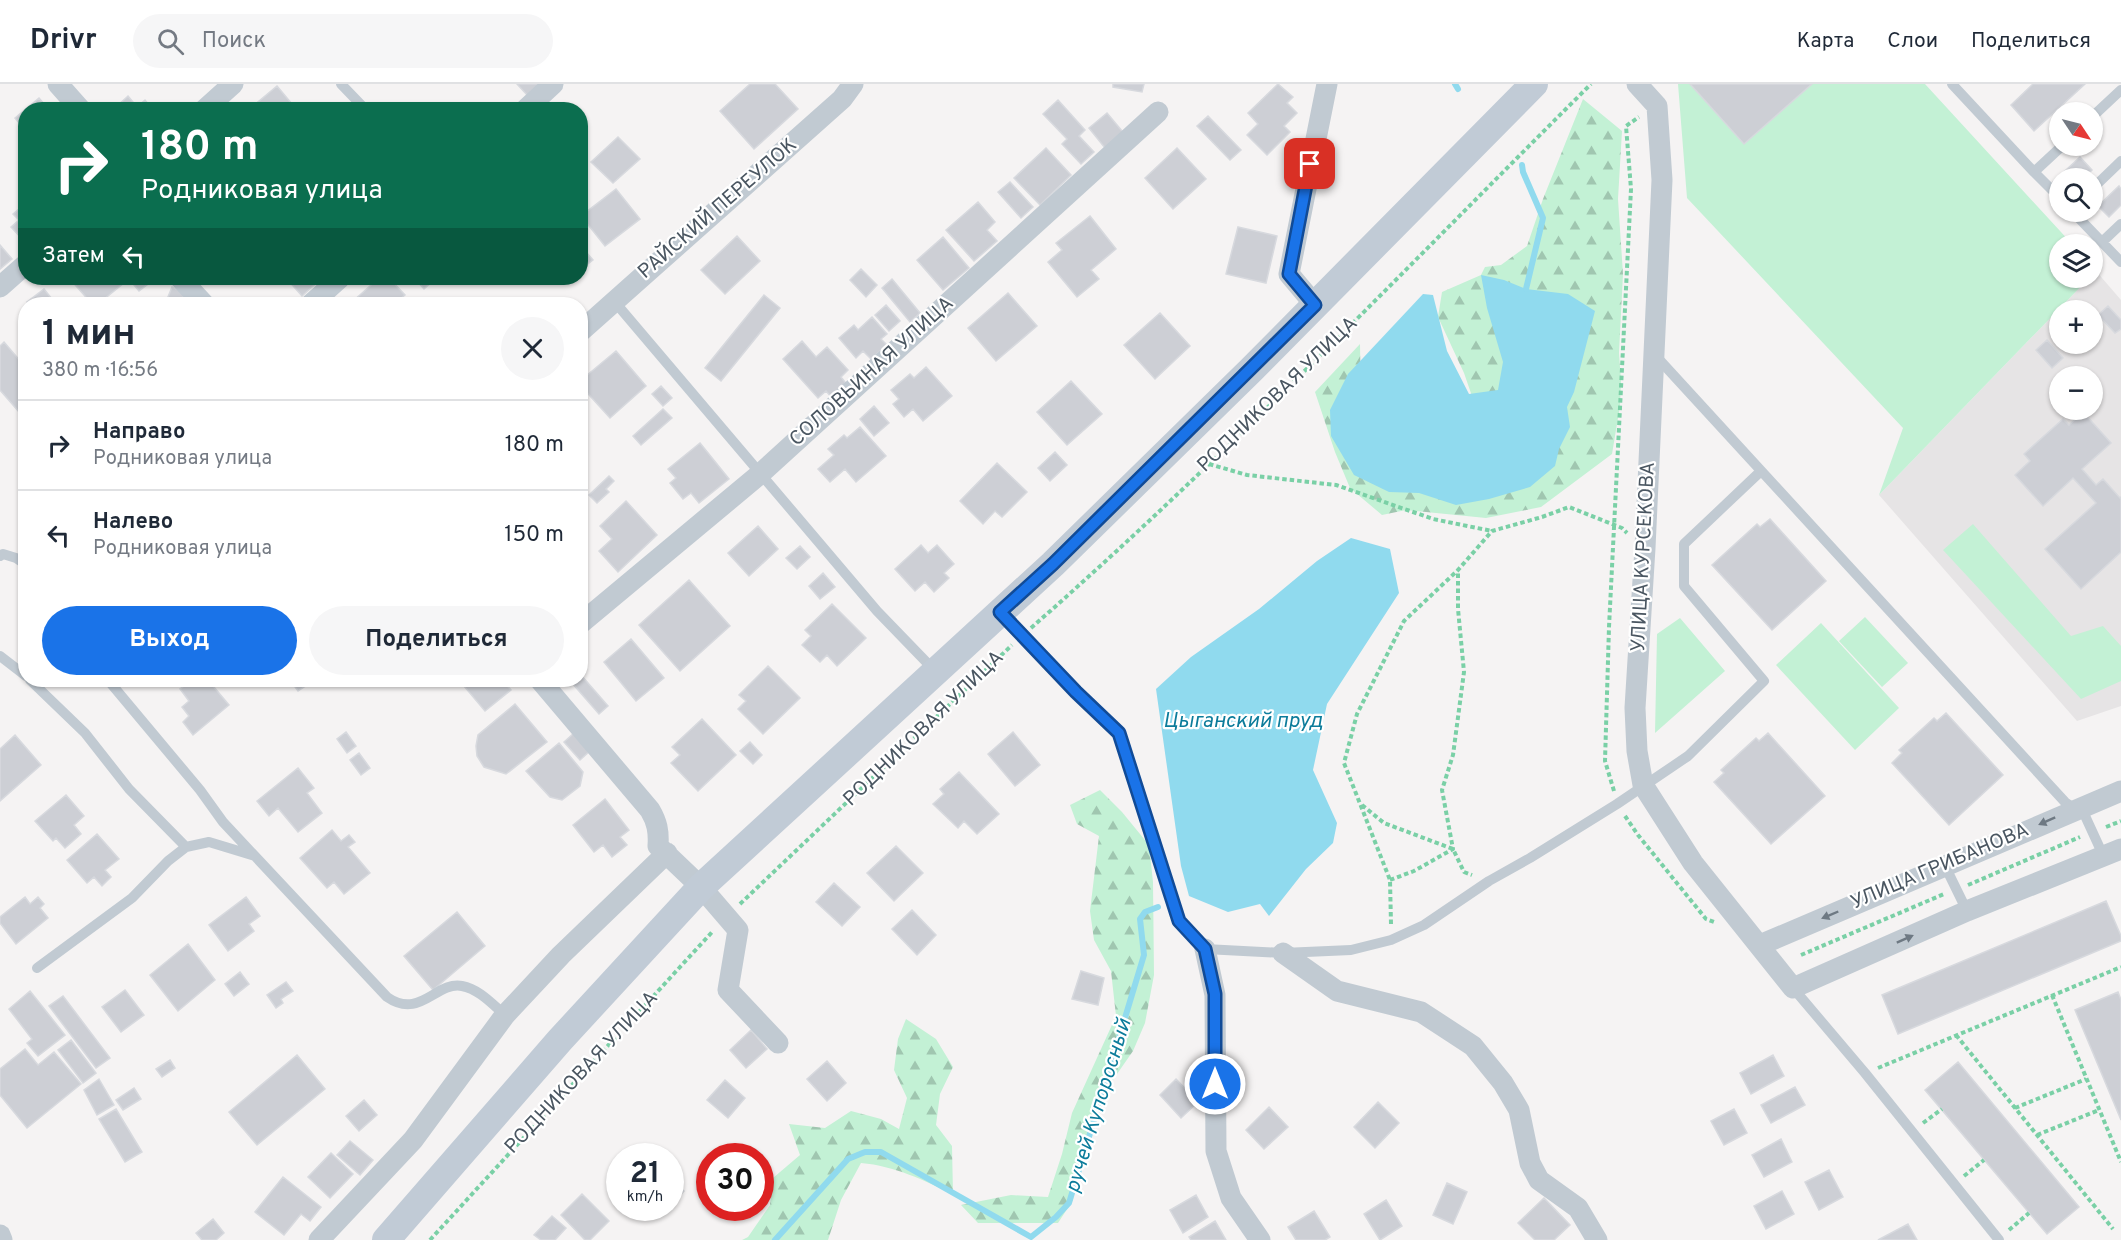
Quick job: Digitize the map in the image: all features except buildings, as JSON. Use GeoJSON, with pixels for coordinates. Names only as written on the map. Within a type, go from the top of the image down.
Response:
{"type":"FeatureCollection","features":[{"type":"Feature","properties":{"kind":"main road","name":"РОДНИКОВАЯ УЛИЦА"},"geometry":{"type":"LineString","coordinates":[[386,1240],[560,1040],[701,887],[1053,564],[1534,84]]}},
{"type":"Feature","properties":{"kind":"street"},"geometry":{"type":"LineString","coordinates":[[58,84],[74,102]]}},
{"type":"Feature","properties":{"kind":"street"},"geometry":{"type":"LineString","coordinates":[[213,102],[233,84]]}},
{"type":"Feature","properties":{"kind":"street"},"geometry":{"type":"LineString","coordinates":[[534,102],[553,84]]}},
{"type":"Feature","properties":{"kind":"street","name":"РАЙСКИЙ ПЕРЕУЛОК"},"geometry":{"type":"LineString","coordinates":[[588,325],[842,99],[853,84]]}},
{"type":"Feature","properties":{"kind":"street","name":"РОДНИКОВАЯ УЛИЦА"},"geometry":{"type":"LineString","coordinates":[[1315,305],[1289,274],[1327,84]]}},
{"type":"Feature","properties":{"kind":"street","name":"УЛИЦА КУРСЕКОВА"},"geometry":{"type":"LineString","coordinates":[[1637,84],[1657,106],[1662,180],[1645,548],[1635,708],[1637,751],[1643,785],[1693,863],[1793,988]]}},
{"type":"Feature","properties":{"kind":"street","name":"СОЛОВЬИНАЯ УЛИЦА"},"geometry":{"type":"LineString","coordinates":[[588,617],[760,474],[1158,112]]}},
{"type":"Feature","properties":{"kind":"street"},"geometry":{"type":"LineString","coordinates":[[0,286],[18,271]]}},
{"type":"Feature","properties":{"kind":"street"},"geometry":{"type":"LineString","coordinates":[[186,285],[198,297]]}},
{"type":"Feature","properties":{"kind":"street"},"geometry":{"type":"LineString","coordinates":[[319,297],[332,285]]}},
{"type":"Feature","properties":{"kind":"street"},"geometry":{"type":"LineString","coordinates":[[546,687],[650,810],[657,821],[658,846],[701,887],[738,930],[728,990],[778,1043]]}},
{"type":"Feature","properties":{"kind":"street","name":"УЛИЦА ГРИБАНОВА"},"geometry":{"type":"LineString","coordinates":[[1760,945],[2121,791]]}},
{"type":"Feature","properties":{"kind":"street"},"geometry":{"type":"LineString","coordinates":[[1793,988],[1968,911],[2116,852]]}},
{"type":"Feature","properties":{"kind":"street"},"geometry":{"type":"LineString","coordinates":[[319,1240],[413,1140],[505,1015],[561,955],[667,853]]}},
{"type":"Feature","properties":{"kind":"street"},"geometry":{"type":"LineString","coordinates":[[1205,949],[1215,994],[1216,1151],[1231,1198],[1260,1240]]}},
{"type":"Feature","properties":{"kind":"street"},"geometry":{"type":"LineString","coordinates":[[1283,953],[1337,991],[1421,1012],[1473,1046],[1503,1083],[1519,1110],[1530,1163],[1539,1180],[1578,1208],[1597,1240]]}},
{"type":"Feature","properties":{"kind":"street"},"geometry":{"type":"LineString","coordinates":[[0,1235],[2,1240]]}},
{"type":"Feature","properties":{"kind":"lane"},"geometry":{"type":"LineString","coordinates":[[341,84],[358,102]]}},
{"type":"Feature","properties":{"kind":"lane"},"geometry":{"type":"LineString","coordinates":[[1952,84],[2049,187]]}},
{"type":"Feature","properties":{"kind":"lane"},"geometry":{"type":"LineString","coordinates":[[2103,107],[2121,90]]}},
{"type":"Feature","properties":{"kind":"lane"},"geometry":{"type":"LineString","coordinates":[[2034,172],[2051,156]]}},
{"type":"Feature","properties":{"kind":"lane"},"geometry":{"type":"LineString","coordinates":[[2103,178],[2121,161]]}},
{"type":"Feature","properties":{"kind":"lane"},"geometry":{"type":"LineString","coordinates":[[2083,222],[2094,234]]}},
{"type":"Feature","properties":{"kind":"lane"},"geometry":{"type":"LineString","coordinates":[[2103,241],[2121,224]]}},
{"type":"Feature","properties":{"kind":"lane"},"geometry":{"type":"LineString","coordinates":[[2103,243],[2121,262]]}},
{"type":"Feature","properties":{"kind":"lane"},"geometry":{"type":"LineString","coordinates":[[614,301],[877,611],[935,671]]}},
{"type":"Feature","properties":{"kind":"lane"},"geometry":{"type":"LineString","coordinates":[[1654,354],[2057,793],[2078,808],[2116,852]]}},
{"type":"Feature","properties":{"kind":"lane"},"geometry":{"type":"LineString","coordinates":[[1000,612],[1119,733],[1179,921],[1205,949],[1283,953],[1351,950],[1391,940],[1424,925],[1489,881],[1617,804],[1688,756],[1764,681],[1684,586],[1684,544],[1761,471]]}},
{"type":"Feature","properties":{"kind":"lane"},"geometry":{"type":"LineString","coordinates":[[0,556],[18,559]]}},
{"type":"Feature","properties":{"kind":"lane"},"geometry":{"type":"LineString","coordinates":[[0,656],[18,670]]}},
{"type":"Feature","properties":{"kind":"lane"},"geometry":{"type":"LineString","coordinates":[[37,687],[86,733],[129,789],[186,848]]}},
{"type":"Feature","properties":{"kind":"lane"},"geometry":{"type":"LineString","coordinates":[[114,687],[200,790],[223,822],[387,997],[395,1002],[413,1004],[452,986],[460,985],[476,992],[505,1015]]}},
{"type":"Feature","properties":{"kind":"lane"},"geometry":{"type":"LineString","coordinates":[[37,968],[132,898],[168,861],[186,848],[209,842],[256,856]]}},
{"type":"Feature","properties":{"kind":"lane"},"geometry":{"type":"LineString","coordinates":[[1945,866],[1968,911]]}},
{"type":"Feature","properties":{"kind":"lane"},"geometry":{"type":"LineString","coordinates":[[1793,988],[1865,1073],[1998,1239]]}},
{"type":"Feature","properties":{"kind":"path","name":"РОДНИКОВАЯ УЛИЦА"},"geometry":{"type":"LineString","coordinates":[[430,1240],[727,916],[1022,636],[1209,464],[1591,84]]}},
{"type":"Feature","properties":{"kind":"path"},"geometry":{"type":"LineString","coordinates":[[1209,464],[1246,475],[1336,485],[1433,519],[1492,531],[1569,507],[1622,528],[1645,548]]}},
{"type":"Feature","properties":{"kind":"path"},"geometry":{"type":"LineString","coordinates":[[1391,940],[1390,880],[1344,763],[1357,714],[1404,621],[1458,570],[1492,531]]}},
{"type":"Feature","properties":{"kind":"path"},"geometry":{"type":"LineString","coordinates":[[1458,570],[1458,609],[1464,672],[1453,755],[1442,790],[1453,849],[1464,872],[1489,881]]}},
{"type":"Feature","properties":{"kind":"path"},"geometry":{"type":"LineString","coordinates":[[1359,803],[1384,824],[1453,849]]}},
{"type":"Feature","properties":{"kind":"path"},"geometry":{"type":"LineString","coordinates":[[1390,880],[1414,871],[1453,849]]}},
{"type":"Feature","properties":{"kind":"path"},"geometry":{"type":"LineString","coordinates":[[1865,1073],[2121,967]]}},
{"type":"Feature","properties":{"kind":"path"},"geometry":{"type":"LineString","coordinates":[[2052,995],[2121,1162]]}},
{"type":"Feature","properties":{"kind":"path"},"geometry":{"type":"LineString","coordinates":[[1956,1035],[2113,1229]]}},
{"type":"Feature","properties":{"kind":"path"},"geometry":{"type":"LineString","coordinates":[[2015,1108],[2086,1079]]}},
{"type":"Feature","properties":{"kind":"path"},"geometry":{"type":"LineString","coordinates":[[1912,1132],[1942,1109]]}},
{"type":"Feature","properties":{"kind":"path"},"geometry":{"type":"LineString","coordinates":[[2037,1135],[2099,1110]]}},
{"type":"Feature","properties":{"kind":"path"},"geometry":{"type":"LineString","coordinates":[[1954,1183],[1984,1160]]}},
{"type":"Feature","properties":{"kind":"path"},"geometry":{"type":"LineString","coordinates":[[1998,1239],[2029,1214]]}},
{"type":"Feature","properties":{"kind":"shaded area"},"geometry":{"type":"Polygon","coordinates":[[[2103,279],[2121,300],[2121,706],[2077,721],[1879,495],[2049,319],[2049,354],[2103,354],[2103,300],[2068,300],[2079,288],[2103,288],[2103,279]]]}},
{"type":"Feature","properties":{"kind":"green space"},"geometry":{"type":"Polygon","coordinates":[[[1678,84],[1925,84],[2049,219],[2049,222],[2052,222],[2063,234],[2049,234],[2049,288],[2079,288],[2068,300],[2049,300],[2049,319],[1879,495],[1903,428],[1687,198],[1678,84]]]}},
{"type":"Feature","properties":{"kind":"green space"},"geometry":{"type":"Polygon","coordinates":[[[1583,99],[1622,131],[1618,199],[1623,274],[1619,353],[1621,381],[1620,406],[1612,454],[1541,507],[1486,518],[1406,510],[1382,515],[1350,488],[1315,392],[1360,344],[1361,400],[1474,402],[1464,373],[1438,317],[1442,292],[1481,275],[1485,267],[1501,265],[1527,246],[1583,99]]]}},
{"type":"Feature","properties":{"kind":"green space"},"geometry":{"type":"Polygon","coordinates":[[[1973,524],[2071,636],[2103,626],[2121,646],[2121,681],[2081,699],[1943,550],[1973,524]]]}},
{"type":"Feature","properties":{"kind":"green space"},"geometry":{"type":"Polygon","coordinates":[[[1865,617],[1908,663],[1882,687],[1839,641],[1865,617]]]}},
{"type":"Feature","properties":{"kind":"green space"},"geometry":{"type":"Polygon","coordinates":[[[1680,618],[1725,671],[1655,733],[1657,634],[1680,618]]]}},
{"type":"Feature","properties":{"kind":"green space"},"geometry":{"type":"Polygon","coordinates":[[[1821,623],[1899,708],[1855,750],[1776,665],[1821,623]]]}},
{"type":"Feature","properties":{"kind":"green space"},"geometry":{"type":"Polygon","coordinates":[[[1100,790],[1149,845],[1153,882],[1154,975],[1145,1023],[1133,1051],[1108,1087],[1091,1122],[1088,1148],[1075,1175],[1073,1200],[1058,1223],[978,1223],[961,1205],[1011,1195],[1048,1197],[1072,1113],[1116,1016],[1111,971],[1094,940],[1090,911],[1099,836],[1077,824],[1070,805],[1100,790]]]}},
{"type":"Feature","properties":{"kind":"green space"},"geometry":{"type":"Polygon","coordinates":[[[906,1019],[936,1039],[953,1067],[940,1094],[936,1125],[952,1146],[953,1194],[897,1170],[861,1163],[841,1200],[828,1240],[742,1240],[748,1237],[759,1221],[774,1221],[774,1177],[800,1155],[789,1124],[825,1128],[851,1111],[881,1119],[899,1129],[907,1098],[894,1070],[898,1039],[906,1019]]]}},
{"type":"Feature","properties":{"kind":"water"},"geometry":{"type":"Polygon","coordinates":[[[1481,275],[1504,280],[1526,289],[1568,294],[1595,311],[1574,392],[1567,407],[1570,427],[1559,449],[1555,466],[1530,487],[1489,499],[1456,505],[1419,493],[1389,492],[1354,475],[1331,436],[1330,410],[1348,374],[1423,294],[1433,295],[1447,351],[1469,394],[1498,390],[1503,362],[1487,308],[1481,275]]]}},
{"type":"Feature","properties":{"kind":"water","name":"Цыганский пруд"},"geometry":{"type":"Polygon","coordinates":[[[1351,538],[1390,549],[1399,593],[1327,704],[1313,770],[1337,823],[1333,843],[1306,869],[1269,916],[1260,904],[1228,912],[1189,896],[1181,866],[1156,689],[1191,657],[1259,609],[1317,561],[1351,538]]]}},
{"type":"Feature","properties":{"kind":"waterway","name":"ручей Купоросный"},"geometry":{"type":"LineString","coordinates":[[1455,84],[1458,89]]}},
{"type":"Feature","properties":{"kind":"waterway","name":"ручей Купоросный"},"geometry":{"type":"LineString","coordinates":[[1522,165],[1543,218],[1526,289]]}},
{"type":"Feature","properties":{"kind":"waterway","name":"ручей Купоросный"},"geometry":{"type":"LineString","coordinates":[[775,1240],[848,1159],[865,1152],[881,1152],[1031,1237],[1056,1217],[1069,1203],[1144,955],[1140,919],[1145,912],[1158,907]]}},
{"type":"Feature","properties":{"kind":"route"},"geometry":{"type":"LineString","coordinates":[[1215,1084],[1215,994],[1205,949],[1179,921],[1119,733],[1076,692],[1000,612],[1053,564],[1315,305],[1289,274],[1310,164]]}}]}
